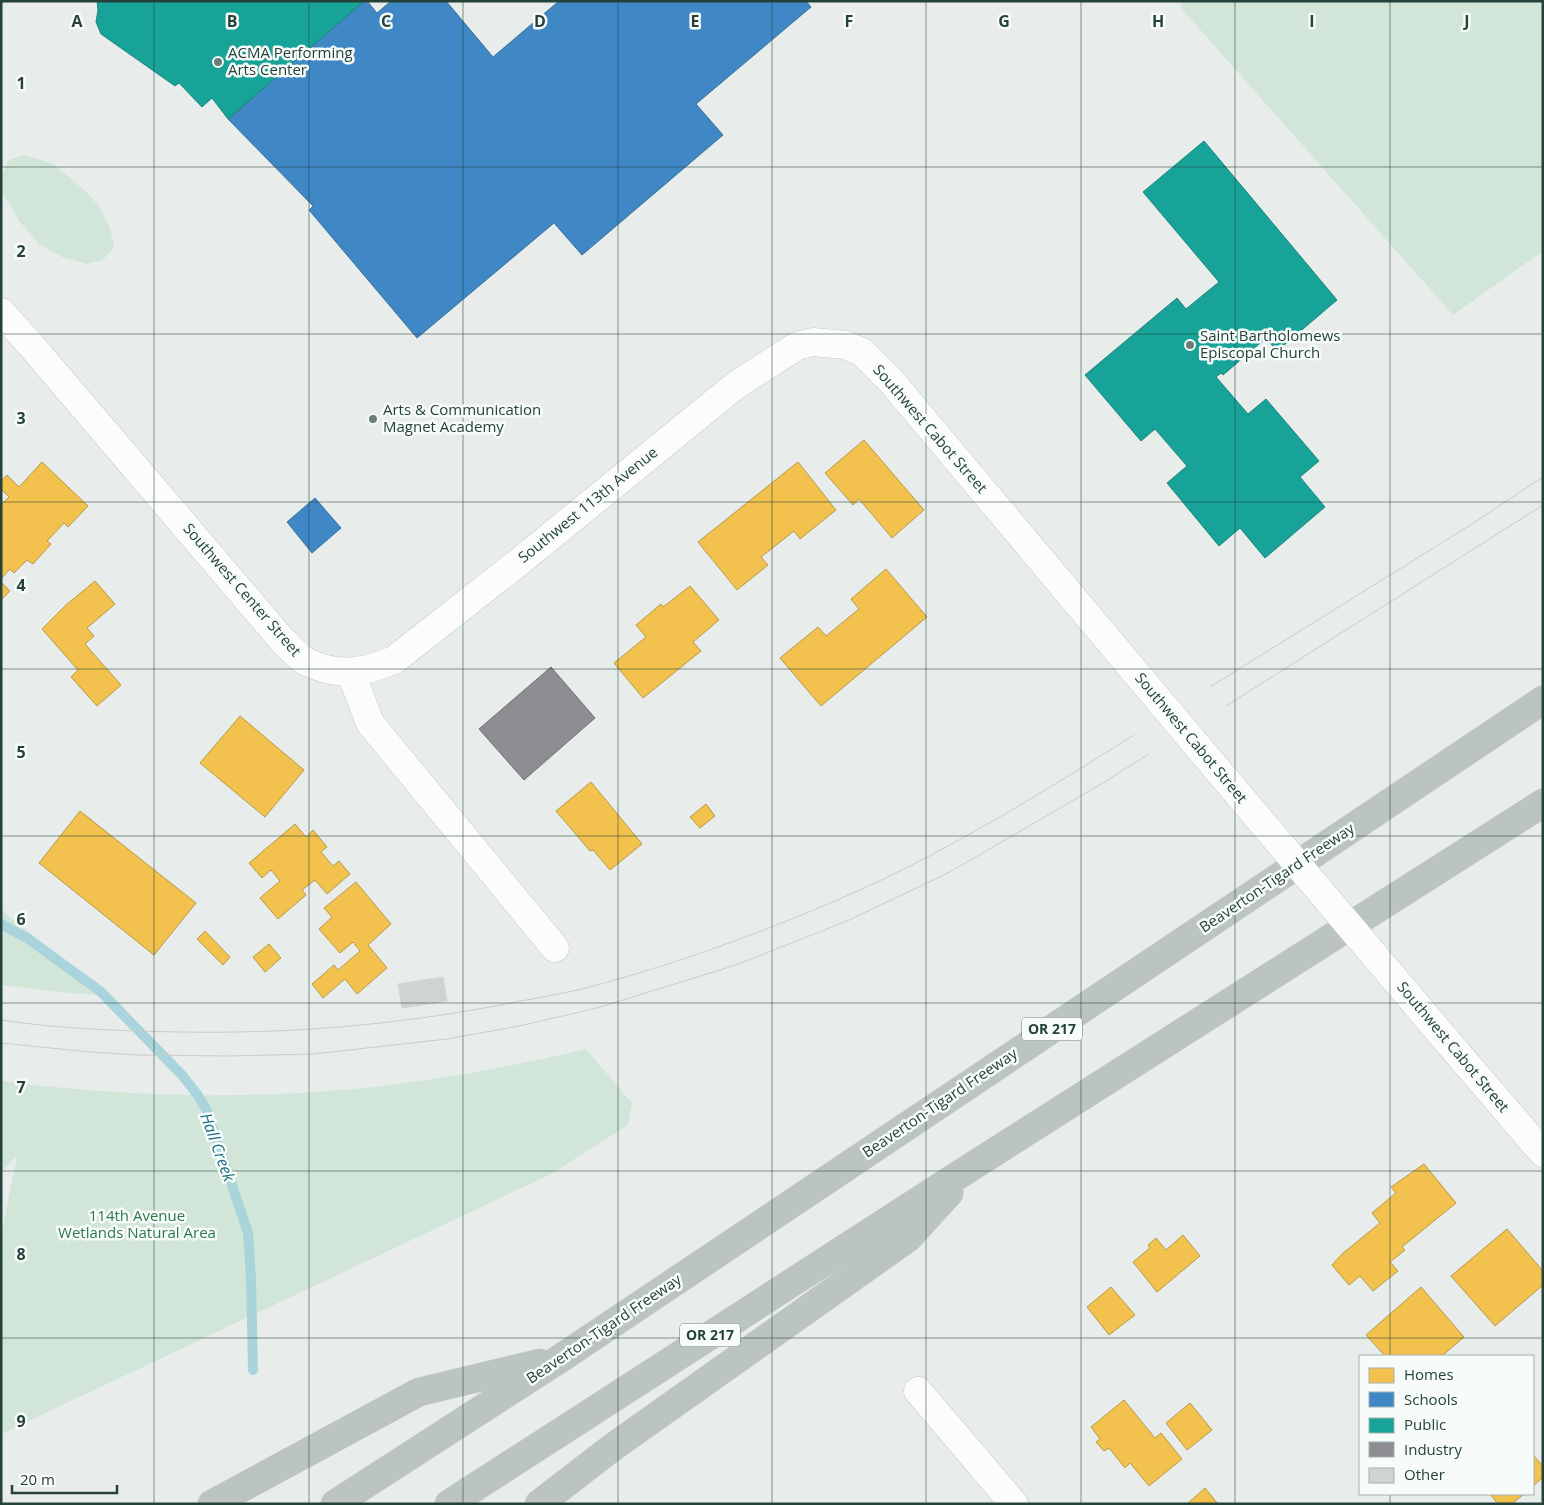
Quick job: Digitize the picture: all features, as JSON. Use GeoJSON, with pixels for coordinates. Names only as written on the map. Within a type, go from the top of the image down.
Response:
{"type":"FeatureCollection","features":[{"type":"Feature","properties":{"kind":"highway","name":"Beaverton-Tigard Freeway"},"geometry":{"type":"LineString","coordinates":[[335,1504],[560,1358],[1543,700]]}},
{"type":"Feature","properties":{"kind":"highway","name":"OR 217"},"geometry":{"type":"LineString","coordinates":[[449,1504],[971,1167],[1543,802]]}},
{"type":"Feature","properties":{"kind":"highway"},"geometry":{"type":"LineString","coordinates":[[539,1504],[613,1447],[908,1238],[971,1167]]}},
{"type":"Feature","properties":{"kind":"highway"},"geometry":{"type":"LineString","coordinates":[[212,1504],[419,1392],[560,1358]]}},
{"type":"Feature","properties":{"kind":"street","name":"Southwest Center Street"},"geometry":{"type":"LineString","coordinates":[[1,312],[283,641],[306,662],[333,671],[351,673]]}},
{"type":"Feature","properties":{"kind":"street","name":"Southwest 113th Avenue"},"geometry":{"type":"LineString","coordinates":[[351,673],[373,669],[394,660],[511,568],[736,385],[797,346],[813,342],[828,343]]}},
{"type":"Feature","properties":{"kind":"street","name":"Southwest Cabot Street"},"geometry":{"type":"LineString","coordinates":[[828,343],[845,345],[862,352],[878,366],[1543,1153]]}},
{"type":"Feature","properties":{"kind":"street"},"geometry":{"type":"LineString","coordinates":[[351,673],[370,723],[555,948]]}},
{"type":"Feature","properties":{"kind":"street"},"geometry":{"type":"LineString","coordinates":[[918,1391],[1014,1504]]}},
{"type":"Feature","properties":{"kind":"green space"},"geometry":{"type":"Polygon","coordinates":[[[1183,1],[1543,1],[1543,251],[1453,315],[1180,7],[1183,1]]]}},
{"type":"Feature","properties":{"kind":"green space"},"geometry":{"type":"Polygon","coordinates":[[[24,155],[54,164],[100,207],[110,228],[114,247],[103,260],[87,264],[62,257],[39,244],[19,221],[3,193],[1,176],[9,160],[24,155]]]}},
{"type":"Feature","properties":{"kind":"green space"},"geometry":{"type":"Polygon","coordinates":[[[1,910],[95,984],[109,996],[1,985],[1,910]]]}},
{"type":"Feature","properties":{"kind":"green space","name":"114th Avenue Wetlands Natural Area"},"geometry":{"type":"Polygon","coordinates":[[[586,1049],[632,1103],[628,1125],[551,1174],[1,1434],[1,1237],[17,1156],[1,1172],[1,1081],[94,1091],[187,1095],[280,1094],[373,1087],[426,1080],[533,1061],[586,1049]]]}},
{"type":"Feature","properties":{"kind":"building: Homes"},"geometry":{"type":"Polygon","coordinates":[[[864,440],[924,510],[892,538],[859,499],[853,505],[825,473],[864,440]]]}},
{"type":"Feature","properties":{"kind":"building: Homes"},"geometry":{"type":"Polygon","coordinates":[[[42,462],[88,506],[68,527],[64,523],[47,541],[51,544],[33,564],[27,560],[14,573],[10,569],[1,579],[1,505],[9,497],[1,489],[1,481],[7,475],[19,487],[42,462]]]}},
{"type":"Feature","properties":{"kind":"building: Homes"},"geometry":{"type":"Polygon","coordinates":[[[798,462],[836,510],[800,539],[794,531],[761,557],[768,565],[737,590],[698,542],[798,462]]]}},
{"type":"Feature","properties":{"kind":"building: Homes"},"geometry":{"type":"Polygon","coordinates":[[[886,569],[927,617],[821,706],[780,658],[818,627],[826,636],[859,609],[851,599],[886,569]]]}},
{"type":"Feature","properties":{"kind":"building: Homes"},"geometry":{"type":"Polygon","coordinates":[[[95,581],[115,604],[87,628],[94,636],[85,644],[121,685],[97,706],[71,677],[78,670],[42,629],[66,605],[95,581]]]}},
{"type":"Feature","properties":{"kind":"building: Homes"},"geometry":{"type":"Polygon","coordinates":[[[1,582],[10,591],[1,600],[1,582]]]}},
{"type":"Feature","properties":{"kind":"building: Homes"},"geometry":{"type":"Polygon","coordinates":[[[690,586],[719,620],[693,642],[701,651],[643,698],[614,663],[646,637],[636,625],[661,604],[663,607],[690,586]]]}},
{"type":"Feature","properties":{"kind":"building: Homes"},"geometry":{"type":"Polygon","coordinates":[[[240,716],[304,770],[265,817],[200,763],[240,716]]]}},
{"type":"Feature","properties":{"kind":"building: Homes"},"geometry":{"type":"Polygon","coordinates":[[[591,782],[642,844],[610,870],[593,850],[590,851],[556,811],[591,782]]]}},
{"type":"Feature","properties":{"kind":"building: Homes"},"geometry":{"type":"Polygon","coordinates":[[[706,804],[715,816],[700,828],[690,817],[706,804]]]}},
{"type":"Feature","properties":{"kind":"building: Homes"},"geometry":{"type":"Polygon","coordinates":[[[80,811],[196,903],[154,955],[39,863],[80,811]]]}},
{"type":"Feature","properties":{"kind":"building: Homes"},"geometry":{"type":"Polygon","coordinates":[[[295,824],[306,837],[313,830],[327,847],[321,852],[333,866],[339,861],[350,874],[327,894],[315,880],[302,890],[306,895],[278,919],[260,898],[280,881],[271,870],[262,878],[249,863],[295,824]]]}},
{"type":"Feature","properties":{"kind":"building: Homes"},"geometry":{"type":"Polygon","coordinates":[[[356,882],[391,924],[368,945],[387,968],[357,994],[345,979],[323,998],[312,984],[334,965],[338,970],[360,951],[353,942],[340,953],[319,929],[332,917],[324,908],[356,882]]]}},
{"type":"Feature","properties":{"kind":"building: Homes"},"geometry":{"type":"Polygon","coordinates":[[[205,931],[230,957],[223,965],[197,939],[205,931]]]}},
{"type":"Feature","properties":{"kind":"building: Homes"},"geometry":{"type":"Polygon","coordinates":[[[269,944],[281,958],[265,972],[253,957],[269,944]]]}},
{"type":"Feature","properties":{"kind":"building: Homes"},"geometry":{"type":"Polygon","coordinates":[[[1424,1164],[1456,1203],[1402,1247],[1405,1250],[1390,1262],[1398,1271],[1373,1291],[1360,1276],[1349,1285],[1332,1265],[1342,1254],[1380,1223],[1372,1213],[1396,1193],[1391,1187],[1424,1164]]]}},
{"type":"Feature","properties":{"kind":"building: Homes"},"geometry":{"type":"Polygon","coordinates":[[[1507,1229],[1543,1271],[1543,1285],[1495,1326],[1451,1276],[1507,1229]]]}},
{"type":"Feature","properties":{"kind":"building: Homes"},"geometry":{"type":"Polygon","coordinates":[[[1183,1235],[1200,1256],[1157,1292],[1133,1262],[1150,1248],[1148,1245],[1156,1238],[1166,1250],[1183,1235]]]}},
{"type":"Feature","properties":{"kind":"building: Homes"},"geometry":{"type":"Polygon","coordinates":[[[1111,1287],[1135,1315],[1109,1335],[1087,1307],[1111,1287]]]}},
{"type":"Feature","properties":{"kind":"building: Homes"},"geometry":{"type":"Polygon","coordinates":[[[1421,1287],[1464,1337],[1443,1355],[1384,1355],[1366,1335],[1421,1287]]]}},
{"type":"Feature","properties":{"kind":"building: Homes"},"geometry":{"type":"Polygon","coordinates":[[[1124,1400],[1155,1438],[1161,1433],[1182,1459],[1149,1486],[1130,1463],[1125,1468],[1109,1448],[1104,1451],[1096,1442],[1100,1439],[1091,1427],[1124,1400]]]}},
{"type":"Feature","properties":{"kind":"building: Homes"},"geometry":{"type":"Polygon","coordinates":[[[1190,1403],[1212,1430],[1187,1450],[1166,1423],[1190,1403]]]}},
{"type":"Feature","properties":{"kind":"building: Homes"},"geometry":{"type":"Polygon","coordinates":[[[1534,1456],[1543,1466],[1543,1477],[1534,1485],[1534,1456]]]}},
{"type":"Feature","properties":{"kind":"building: Homes"},"geometry":{"type":"Polygon","coordinates":[[[1205,1488],[1218,1504],[1187,1504],[1205,1488]]]}},
{"type":"Feature","properties":{"kind":"building: Homes"},"geometry":{"type":"Polygon","coordinates":[[[1491,1495],[1523,1495],[1512,1504],[1498,1504],[1491,1495]]]}},
{"type":"Feature","properties":{"kind":"building: Schools"},"geometry":{"type":"Polygon","coordinates":[[[364,1],[367,1],[377,13],[391,1],[446,1],[493,57],[559,1],[806,1],[811,7],[696,104],[723,135],[582,255],[554,223],[417,338],[309,210],[313,206],[228,119],[364,1]]]}},
{"type":"Feature","properties":{"kind":"building: Schools"},"geometry":{"type":"Polygon","coordinates":[[[315,498],[341,528],[312,553],[287,522],[315,498]]]}},
{"type":"Feature","properties":{"kind":"building: Public","name":"ACMA Performing Arts Center"},"geometry":{"type":"Polygon","coordinates":[[[97,1],[364,1],[228,119],[212,98],[202,107],[179,83],[175,86],[101,34],[96,22],[97,1]]]}},
{"type":"Feature","properties":{"kind":"building: Public","name":"Saint Bartholomews Episcopal Church"},"geometry":{"type":"Polygon","coordinates":[[[1204,141],[1337,300],[1277,351],[1266,338],[1223,375],[1221,373],[1216,377],[1248,414],[1266,399],[1319,461],[1300,477],[1325,507],[1265,558],[1240,528],[1219,546],[1167,483],[1187,466],[1155,429],[1141,441],[1085,375],[1177,298],[1186,309],[1219,282],[1143,192],[1204,141]]]}},
{"type":"Feature","properties":{"kind":"building: Industry"},"geometry":{"type":"Polygon","coordinates":[[[551,667],[595,718],[524,780],[479,729],[551,667]]]}},
{"type":"Feature","properties":{"kind":"building: Other"},"geometry":{"type":"Polygon","coordinates":[[[443,977],[447,1001],[402,1008],[398,984],[443,977]]]}},
{"type":"Feature","properties":{"kind":"waterway","name":"Hall Creek"},"geometry":{"type":"LineString","coordinates":[[1,924],[27,938],[100,991],[182,1075],[207,1111],[248,1233],[253,1370]]}},
{"type":"Feature","properties":{"kind":"tram line"},"geometry":{"type":"LineString","coordinates":[[1210,687],[1472,524],[1543,477]]}},
{"type":"Feature","properties":{"kind":"tram line"},"geometry":{"type":"LineString","coordinates":[[1226,706],[1543,505]]}},
{"type":"Feature","properties":{"kind":"tram line"},"geometry":{"type":"LineString","coordinates":[[1,1020],[68,1027],[136,1031],[224,1032],[309,1029],[436,1016],[586,988],[656,968],[726,944],[795,918],[897,873],[1035,796],[1134,735]]}},
{"type":"Feature","properties":{"kind":"tram line"},"geometry":{"type":"LineString","coordinates":[[1,1043],[136,1055],[230,1056],[313,1054],[447,1039],[519,1026],[597,1008],[736,965],[847,921],[948,873],[1098,786],[1149,754]]}},
{"type":"Feature","properties":{"kind":"place","name":"ACMA Performing Arts Center"},"geometry":{"type":"Point","coordinates":[218,62]}},
{"type":"Feature","properties":{"kind":"place","name":"Saint Bartholomews Episcopal Church"},"geometry":{"type":"Point","coordinates":[1190,345]}},
{"type":"Feature","properties":{"kind":"place","name":"Arts & Communication Magnet Academy"},"geometry":{"type":"Point","coordinates":[373,419]}}]}
